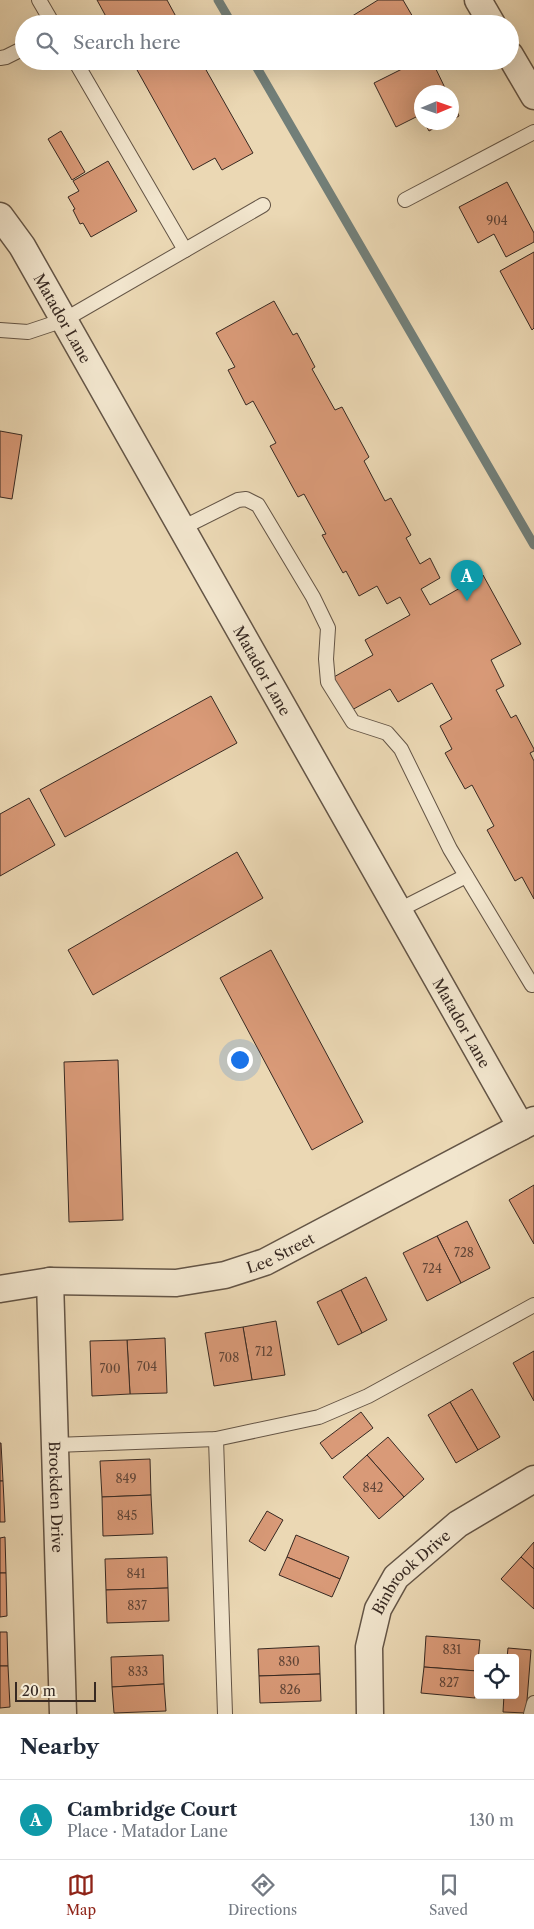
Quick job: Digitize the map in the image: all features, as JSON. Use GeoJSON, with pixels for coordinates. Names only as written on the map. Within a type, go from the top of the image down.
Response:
{"type":"FeatureCollection","features":[{"type":"Feature","properties":{"kind":"street"},"geometry":{"type":"LineString","coordinates":[[478,0],[487,15]]}},
{"type":"Feature","properties":{"kind":"street"},"geometry":{"type":"LineString","coordinates":[[519,70],[534,96]]}},
{"type":"Feature","properties":{"kind":"street","name":"Matador Lane"},"geometry":{"type":"LineString","coordinates":[[0,216],[22,246],[399,910],[528,1123]]}},
{"type":"Feature","properties":{"kind":"street","name":"Lee Street"},"geometry":{"type":"LineString","coordinates":[[0,1289],[50,1281],[176,1283],[225,1275],[265,1262],[528,1123]]}},
{"type":"Feature","properties":{"kind":"street","name":"Brockden Drive"},"geometry":{"type":"LineString","coordinates":[[50,1281],[62,1714]]}},
{"type":"Feature","properties":{"kind":"street","name":"Binbrook Drive"},"geometry":{"type":"LineString","coordinates":[[370,1714],[369,1646],[378,1610],[396,1577],[458,1524],[534,1479]]}},
{"type":"Feature","properties":{"kind":"lane"},"geometry":{"type":"LineString","coordinates":[[39,0],[48,15]]}},
{"type":"Feature","properties":{"kind":"lane"},"geometry":{"type":"LineString","coordinates":[[0,58],[15,52]]}},
{"type":"Feature","properties":{"kind":"lane"},"geometry":{"type":"LineString","coordinates":[[80,70],[185,250]]}},
{"type":"Feature","properties":{"kind":"lane"},"geometry":{"type":"LineString","coordinates":[[405,200],[534,132]]}},
{"type":"Feature","properties":{"kind":"lane"},"geometry":{"type":"LineString","coordinates":[[0,330],[28,332],[64,320],[263,205]]}},
{"type":"Feature","properties":{"kind":"lane"},"geometry":{"type":"LineString","coordinates":[[182,528],[238,500],[246,499],[258,505],[313,597],[328,628],[326,659],[328,682],[353,722],[386,734],[401,749],[450,849],[532,985]]}},
{"type":"Feature","properties":{"kind":"lane"},"geometry":{"type":"LineString","coordinates":[[399,910],[466,876]]}},
{"type":"Feature","properties":{"kind":"lane"},"geometry":{"type":"LineString","coordinates":[[55,1445],[216,1439],[319,1417],[368,1396],[534,1305]]}},
{"type":"Feature","properties":{"kind":"lane"},"geometry":{"type":"LineString","coordinates":[[216,1439],[225,1714]]}},
{"type":"Feature","properties":{"kind":"lane"},"geometry":{"type":"LineString","coordinates":[[531,1714],[534,1703]]}},
{"type":"Feature","properties":{"kind":"building"},"geometry":{"type":"Polygon","coordinates":[[[97,0],[167,0],[175,15],[105,15],[97,0]]]}},
{"type":"Feature","properties":{"kind":"building"},"geometry":{"type":"Polygon","coordinates":[[[378,0],[403,0],[412,15],[354,15],[378,0]]]}},
{"type":"Feature","properties":{"kind":"building"},"geometry":{"type":"Polygon","coordinates":[[[137,70],[206,70],[253,153],[222,170],[215,158],[193,170],[137,70]]]}},
{"type":"Feature","properties":{"kind":"building"},"geometry":{"type":"Polygon","coordinates":[[[400,70],[436,70],[444,85],[414,85],[414,118],[396,127],[374,83],[400,70]]]}},
{"type":"Feature","properties":{"kind":"building"},"geometry":{"type":"Polygon","coordinates":[[[61,131],[85,172],[72,180],[48,139],[61,131]]]}},
{"type":"Feature","properties":{"kind":"building"},"geometry":{"type":"Polygon","coordinates":[[[108,161],[137,211],[91,237],[83,223],[80,224],[73,210],[75,209],[68,197],[79,191],[73,181],[108,161]]]}},
{"type":"Feature","properties":{"kind":"building"},"geometry":{"type":"Polygon","coordinates":[[[507,182],[534,233],[534,242],[506,257],[494,234],[478,243],[459,207],[507,182]]]}},
{"type":"Feature","properties":{"kind":"building"},"geometry":{"type":"Polygon","coordinates":[[[534,252],[534,328],[532,330],[500,271],[534,252]]]}},
{"type":"Feature","properties":{"kind":"building"},"geometry":{"type":"Polygon","coordinates":[[[274,301],[293,335],[297,333],[315,367],[312,369],[335,410],[342,407],[369,457],[364,461],[385,501],[391,498],[411,535],[406,538],[420,564],[430,558],[440,578],[421,589],[430,605],[483,575],[521,644],[491,660],[504,686],[496,690],[511,718],[516,715],[534,749],[530,753],[534,761],[534,899],[522,877],[515,881],[487,830],[494,826],[472,785],[465,789],[445,753],[452,749],[440,726],[452,719],[432,683],[398,702],[390,689],[350,711],[332,678],[373,655],[365,640],[410,615],[400,597],[387,604],[377,586],[359,596],[346,571],[343,573],[322,535],[326,534],[304,494],[298,497],[270,446],[276,443],[253,401],[246,405],[228,370],[235,367],[216,333],[274,301]]]}},
{"type":"Feature","properties":{"kind":"building"},"geometry":{"type":"Polygon","coordinates":[[[0,431],[22,435],[12,499],[0,497],[0,431]]]}},
{"type":"Feature","properties":{"kind":"building"},"geometry":{"type":"Polygon","coordinates":[[[211,696],[237,743],[65,837],[40,790],[211,696]]]}},
{"type":"Feature","properties":{"kind":"building"},"geometry":{"type":"Polygon","coordinates":[[[29,798],[55,845],[0,876],[0,814],[29,798]]]}},
{"type":"Feature","properties":{"kind":"building"},"geometry":{"type":"Polygon","coordinates":[[[237,852],[263,898],[93,995],[68,950],[237,852]]]}},
{"type":"Feature","properties":{"kind":"building"},"geometry":{"type":"Polygon","coordinates":[[[271,950],[363,1122],[312,1150],[220,978],[271,950]]]}},
{"type":"Feature","properties":{"kind":"building"},"geometry":{"type":"Polygon","coordinates":[[[118,1060],[123,1220],[69,1222],[64,1062],[118,1060]]]}},
{"type":"Feature","properties":{"kind":"building"},"geometry":{"type":"Polygon","coordinates":[[[534,1185],[534,1244],[509,1200],[534,1185]]]}},
{"type":"Feature","properties":{"kind":"building"},"geometry":{"type":"Polygon","coordinates":[[[467,1221],[490,1268],[461,1283],[437,1236],[467,1221]]]}},
{"type":"Feature","properties":{"kind":"building"},"geometry":{"type":"Polygon","coordinates":[[[437,1236],[461,1283],[427,1301],[403,1253],[437,1236]]]}},
{"type":"Feature","properties":{"kind":"building"},"geometry":{"type":"Polygon","coordinates":[[[366,1277],[387,1320],[362,1333],[341,1290],[366,1277]]]}},
{"type":"Feature","properties":{"kind":"building"},"geometry":{"type":"Polygon","coordinates":[[[341,1290],[362,1333],[338,1345],[317,1302],[341,1290]]]}},
{"type":"Feature","properties":{"kind":"building"},"geometry":{"type":"Polygon","coordinates":[[[276,1321],[285,1375],[252,1380],[243,1327],[276,1321]]]}},
{"type":"Feature","properties":{"kind":"building"},"geometry":{"type":"Polygon","coordinates":[[[243,1327],[252,1380],[214,1386],[205,1333],[243,1327]]]}},
{"type":"Feature","properties":{"kind":"building"},"geometry":{"type":"Polygon","coordinates":[[[165,1338],[167,1393],[130,1394],[127,1340],[165,1338]]]}},
{"type":"Feature","properties":{"kind":"building"},"geometry":{"type":"Polygon","coordinates":[[[127,1340],[130,1394],[92,1396],[90,1341],[127,1340]]]}},
{"type":"Feature","properties":{"kind":"building"},"geometry":{"type":"Polygon","coordinates":[[[534,1351],[534,1401],[513,1363],[534,1351]]]}},
{"type":"Feature","properties":{"kind":"building"},"geometry":{"type":"Polygon","coordinates":[[[472,1389],[500,1437],[478,1450],[450,1402],[472,1389]]]}},
{"type":"Feature","properties":{"kind":"building"},"geometry":{"type":"Polygon","coordinates":[[[450,1402],[478,1450],[456,1463],[428,1415],[450,1402]]]}},
{"type":"Feature","properties":{"kind":"building"},"geometry":{"type":"Polygon","coordinates":[[[361,1412],[373,1428],[332,1459],[320,1443],[361,1412]]]}},
{"type":"Feature","properties":{"kind":"building"},"geometry":{"type":"Polygon","coordinates":[[[388,1437],[424,1479],[404,1497],[367,1455],[388,1437]]]}},
{"type":"Feature","properties":{"kind":"building"},"geometry":{"type":"Polygon","coordinates":[[[1,1443],[3,1481],[0,1481],[1,1443]]]}},
{"type":"Feature","properties":{"kind":"building"},"geometry":{"type":"Polygon","coordinates":[[[367,1455],[404,1497],[379,1519],[343,1477],[367,1455]]]}},
{"type":"Feature","properties":{"kind":"building"},"geometry":{"type":"Polygon","coordinates":[[[150,1459],[151,1495],[102,1497],[100,1461],[150,1459]]]}},
{"type":"Feature","properties":{"kind":"building"},"geometry":{"type":"Polygon","coordinates":[[[0,1481],[3,1481],[5,1522],[0,1522],[0,1481]]]}},
{"type":"Feature","properties":{"kind":"building"},"geometry":{"type":"Polygon","coordinates":[[[151,1495],[153,1534],[103,1536],[102,1497],[151,1495]]]}},
{"type":"Feature","properties":{"kind":"building"},"geometry":{"type":"Polygon","coordinates":[[[267,1511],[283,1520],[265,1551],[249,1541],[267,1511]]]}},
{"type":"Feature","properties":{"kind":"building"},"geometry":{"type":"Polygon","coordinates":[[[296,1535],[349,1557],[340,1579],[287,1557],[296,1535]]]}},
{"type":"Feature","properties":{"kind":"building"},"geometry":{"type":"Polygon","coordinates":[[[5,1537],[6,1573],[0,1573],[0,1538],[5,1537]]]}},
{"type":"Feature","properties":{"kind":"building"},"geometry":{"type":"Polygon","coordinates":[[[534,1542],[534,1569],[521,1557],[534,1542]]]}},
{"type":"Feature","properties":{"kind":"building"},"geometry":{"type":"Polygon","coordinates":[[[167,1557],[168,1588],[106,1590],[105,1559],[167,1557]]]}},
{"type":"Feature","properties":{"kind":"building"},"geometry":{"type":"Polygon","coordinates":[[[287,1557],[340,1579],[332,1597],[279,1575],[287,1557]]]}},
{"type":"Feature","properties":{"kind":"building"},"geometry":{"type":"Polygon","coordinates":[[[521,1557],[534,1569],[534,1609],[501,1579],[521,1557]]]}},
{"type":"Feature","properties":{"kind":"building"},"geometry":{"type":"Polygon","coordinates":[[[0,1573],[6,1573],[7,1616],[0,1617],[0,1573]]]}},
{"type":"Feature","properties":{"kind":"building"},"geometry":{"type":"Polygon","coordinates":[[[168,1588],[169,1621],[107,1623],[106,1590],[168,1588]]]}},
{"type":"Feature","properties":{"kind":"building"},"geometry":{"type":"Polygon","coordinates":[[[0,1632],[7,1632],[8,1666],[0,1666],[0,1632]]]}},
{"type":"Feature","properties":{"kind":"building"},"geometry":{"type":"Polygon","coordinates":[[[426,1636],[480,1640],[479,1654],[474,1654],[474,1671],[424,1667],[426,1636]]]}},
{"type":"Feature","properties":{"kind":"building"},"geometry":{"type":"Polygon","coordinates":[[[319,1646],[320,1674],[259,1676],[258,1649],[319,1646]]]}},
{"type":"Feature","properties":{"kind":"building"},"geometry":{"type":"Polygon","coordinates":[[[508,1648],[531,1650],[526,1713],[503,1712],[504,1699],[519,1699],[519,1654],[507,1654],[508,1648]]]}},
{"type":"Feature","properties":{"kind":"building"},"geometry":{"type":"Polygon","coordinates":[[[163,1655],[164,1684],[112,1687],[111,1657],[163,1655]]]}},
{"type":"Feature","properties":{"kind":"building"},"geometry":{"type":"Polygon","coordinates":[[[0,1666],[8,1666],[10,1707],[0,1708],[0,1666]]]}},
{"type":"Feature","properties":{"kind":"building"},"geometry":{"type":"Polygon","coordinates":[[[424,1667],[474,1671],[474,1698],[421,1693],[424,1667]]]}},
{"type":"Feature","properties":{"kind":"building"},"geometry":{"type":"Polygon","coordinates":[[[320,1674],[321,1701],[260,1703],[259,1676],[320,1674]]]}},
{"type":"Feature","properties":{"kind":"building"},"geometry":{"type":"Polygon","coordinates":[[[164,1684],[166,1711],[114,1713],[112,1687],[164,1684]]]}},
{"type":"Feature","properties":{"kind":"waterway"},"geometry":{"type":"LineString","coordinates":[[218,0],[227,15]]}},
{"type":"Feature","properties":{"kind":"waterway"},"geometry":{"type":"LineString","coordinates":[[258,70],[534,545]]}},
{"type":"Feature","properties":{"kind":"place","name":"Cambridge Court"},"geometry":{"type":"Point","coordinates":[467,601]}}]}
